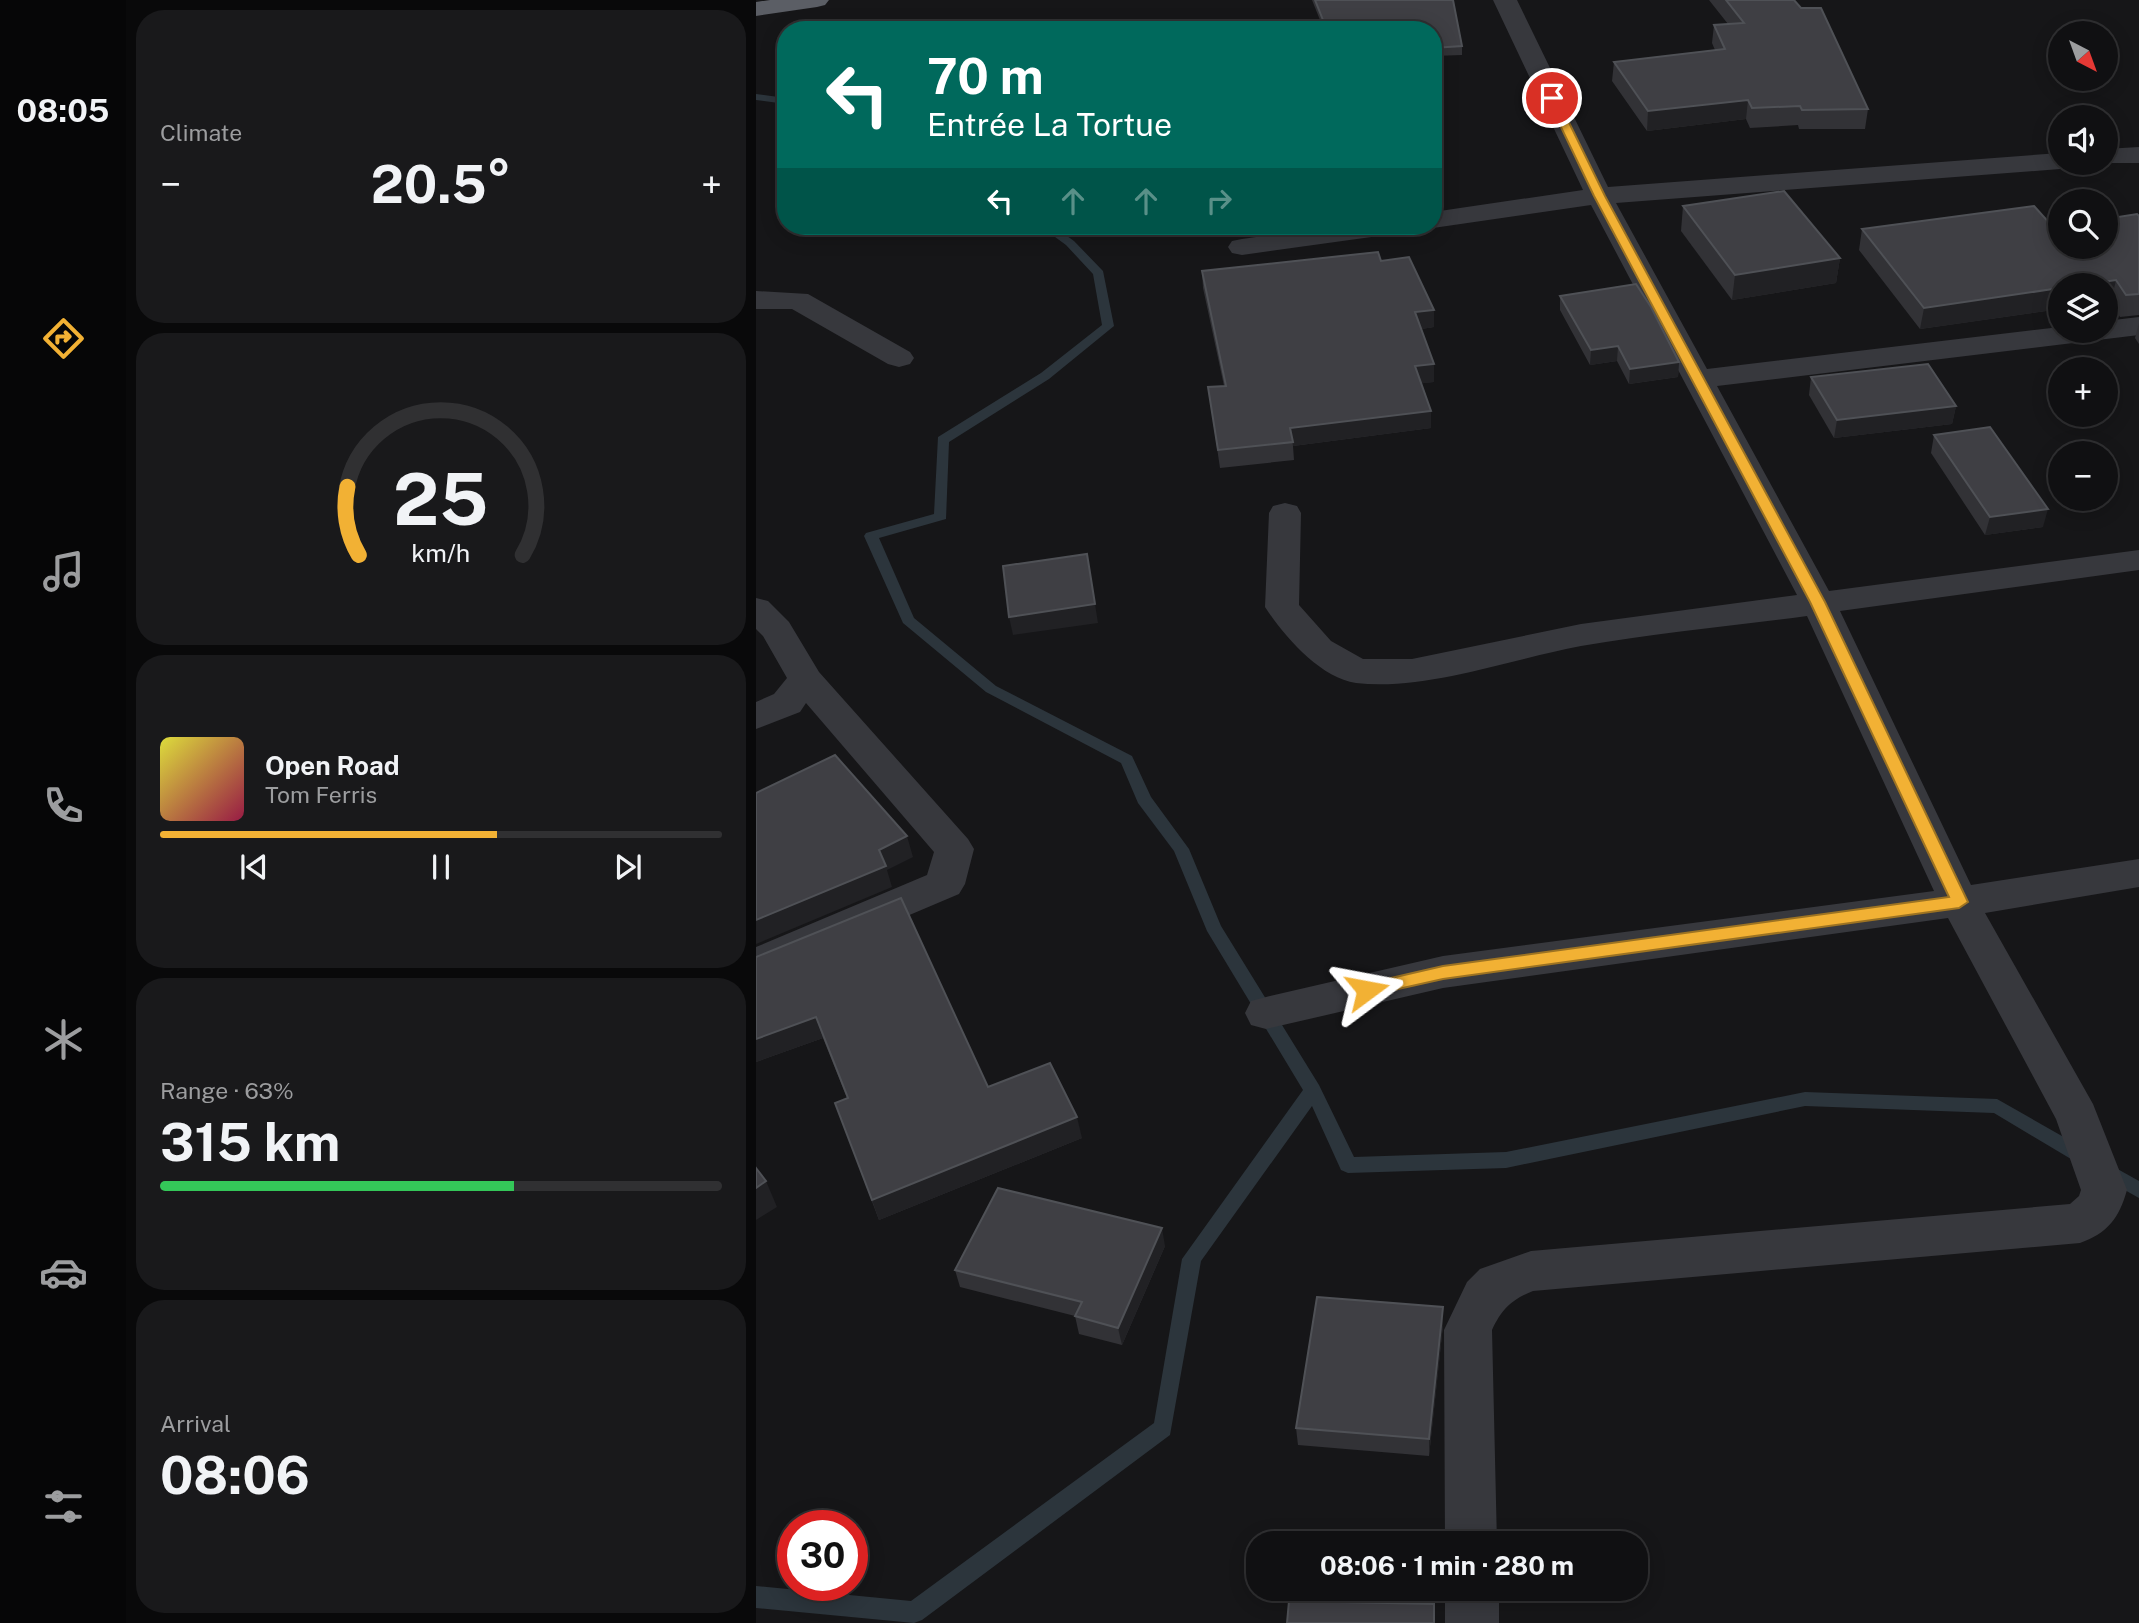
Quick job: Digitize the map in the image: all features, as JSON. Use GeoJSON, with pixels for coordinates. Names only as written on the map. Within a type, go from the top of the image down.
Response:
{"type":"FeatureCollection","features":[{"type":"Feature","properties":{"kind":"highway"},"geometry":{"type":"LineString","coordinates":[[756,9],[817,0]]}},
{"type":"Feature","properties":{"kind":"street"},"geometry":{"type":"LineString","coordinates":[[1471,1531],[1468,1330],[1484,1297],[1497,1284],[1531,1271],[2080,1223],[2099,1207],[2104,1190],[2077,1117],[1959,902],[1818,602],[1599,196],[1505,0]]}},
{"type":"Feature","properties":{"kind":"street"},"geometry":{"type":"LineString","coordinates":[[2118,156],[2139,155]]}},
{"type":"Feature","properties":{"kind":"street"},"geometry":{"type":"LineString","coordinates":[[1442,219],[1599,196],[2048,162]]}},
{"type":"Feature","properties":{"kind":"street"},"geometry":{"type":"LineString","coordinates":[[1242,247],[1328,235]]}},
{"type":"Feature","properties":{"kind":"street"},"geometry":{"type":"LineString","coordinates":[[756,300],[798,300],[899,358]]}},
{"type":"Feature","properties":{"kind":"street"},"geometry":{"type":"LineString","coordinates":[[2118,328],[2139,326]]}},
{"type":"Feature","properties":{"kind":"street"},"geometry":{"type":"LineString","coordinates":[[1699,379],[2048,337]]}},
{"type":"Feature","properties":{"kind":"street"},"geometry":{"type":"LineString","coordinates":[[1285,513],[1282,607],[1318,649],[1356,671],[1412,671],[1581,635],[2139,560]]}},
{"type":"Feature","properties":{"kind":"street"},"geometry":{"type":"LineString","coordinates":[[756,609],[777,630],[805,679],[954,849],[945,884],[756,964]]}},
{"type":"Feature","properties":{"kind":"street"},"geometry":{"type":"LineString","coordinates":[[756,716],[787,703],[805,679]]}},
{"type":"Feature","properties":{"kind":"street"},"geometry":{"type":"LineString","coordinates":[[1266,1013],[1443,972],[1959,902],[2139,873]]}},
{"type":"Feature","properties":{"kind":"street"},"geometry":{"type":"LineString","coordinates":[[1472,1601],[1472,1623]]}},
{"type":"Feature","properties":{"kind":"building"},"geometry":{"type":"Polygon","coordinates":[[[1315,0],[1453,0],[1462,46],[1442,47],[1442,21],[1323,21],[1315,0]]]}},
{"type":"Feature","properties":{"kind":"building"},"geometry":{"type":"Polygon","coordinates":[[[1726,0],[1794,0],[1801,8],[1821,8],[1868,109],[1802,110],[1800,106],[1752,108],[1748,100],[1648,111],[1614,62],[1725,49],[1714,25],[1744,23],[1726,0]]]}},
{"type":"Feature","properties":{"kind":"building"},"geometry":{"type":"Polygon","coordinates":[[[1784,191],[1840,258],[1735,275],[1683,206],[1784,191]]]}},
{"type":"Feature","properties":{"kind":"building"},"geometry":{"type":"Polygon","coordinates":[[[2034,206],[2048,222],[2048,259],[2118,259],[2118,217],[2137,214],[2139,294],[2126,295],[2118,283],[2118,273],[2048,273],[2048,290],[1924,308],[1862,229],[2034,206]]]}},
{"type":"Feature","properties":{"kind":"building"},"geometry":{"type":"Polygon","coordinates":[[[1378,252],[1381,261],[1409,257],[1434,310],[1415,312],[1434,364],[1415,366],[1431,411],[1290,428],[1293,442],[1218,450],[1208,387],[1226,386],[1202,271],[1378,252]]]}},
{"type":"Feature","properties":{"kind":"building"},"geometry":{"type":"Polygon","coordinates":[[[1636,284],[1679,362],[1630,369],[1618,346],[1591,350],[1560,296],[1636,284]]]}},
{"type":"Feature","properties":{"kind":"building"},"geometry":{"type":"Polygon","coordinates":[[[1928,364],[1956,406],[1837,420],[1811,377],[1928,364]]]}},
{"type":"Feature","properties":{"kind":"building"},"geometry":{"type":"Polygon","coordinates":[[[1990,427],[2048,509],[1990,517],[1934,435],[1990,427]]]}},
{"type":"Feature","properties":{"kind":"building"},"geometry":{"type":"Polygon","coordinates":[[[1087,554],[1095,604],[1009,617],[1003,566],[1087,554]]]}},
{"type":"Feature","properties":{"kind":"building"},"geometry":{"type":"Polygon","coordinates":[[[835,755],[907,836],[879,850],[886,866],[756,920],[756,793],[835,755]]]}},
{"type":"Feature","properties":{"kind":"building"},"geometry":{"type":"Polygon","coordinates":[[[901,898],[988,1087],[1050,1063],[1077,1117],[872,1200],[835,1103],[848,1098],[816,1017],[756,1039],[756,957],[901,898]]]}},
{"type":"Feature","properties":{"kind":"building"},"geometry":{"type":"Polygon","coordinates":[[[756,1168],[766,1181],[756,1188],[756,1168]]]}},
{"type":"Feature","properties":{"kind":"building"},"geometry":{"type":"Polygon","coordinates":[[[998,1188],[1162,1228],[1118,1328],[1075,1316],[1082,1302],[955,1270],[998,1188]]]}},
{"type":"Feature","properties":{"kind":"building"},"geometry":{"type":"Polygon","coordinates":[[[1317,1297],[1443,1307],[1429,1439],[1296,1428],[1317,1297]]]}},
{"type":"Feature","properties":{"kind":"building"},"geometry":{"type":"Polygon","coordinates":[[[1289,1601],[1434,1604],[1434,1623],[1287,1623],[1289,1601]]]}},
{"type":"Feature","properties":{"kind":"waterway"},"geometry":{"type":"LineString","coordinates":[[756,97],[777,100]]}},
{"type":"Feature","properties":{"kind":"waterway"},"geometry":{"type":"LineString","coordinates":[[1059,235],[1099,273],[1108,326],[1045,376],[943,440],[941,516],[871,536],[908,620],[991,689],[1127,760],[1144,799],[1181,849],[1213,927],[1313,1090]]}},
{"type":"Feature","properties":{"kind":"waterway"},"geometry":{"type":"LineString","coordinates":[[756,1597],[914,1612],[1163,1428],[1192,1259],[1313,1090]]}},
{"type":"Feature","properties":{"kind":"waterway"},"geometry":{"type":"LineString","coordinates":[[1313,1090],[1348,1165],[1506,1160],[1805,1099],[1997,1106],[2083,1157]]}},
{"type":"Feature","properties":{"kind":"waterway"},"geometry":{"type":"LineString","coordinates":[[2105,1170],[2139,1190]]}},
{"type":"Feature","properties":{"kind":"route"},"geometry":{"type":"LineString","coordinates":[[1367,990],[1443,972],[1959,902],[1818,602],[1599,196],[1552,98]]}}]}
